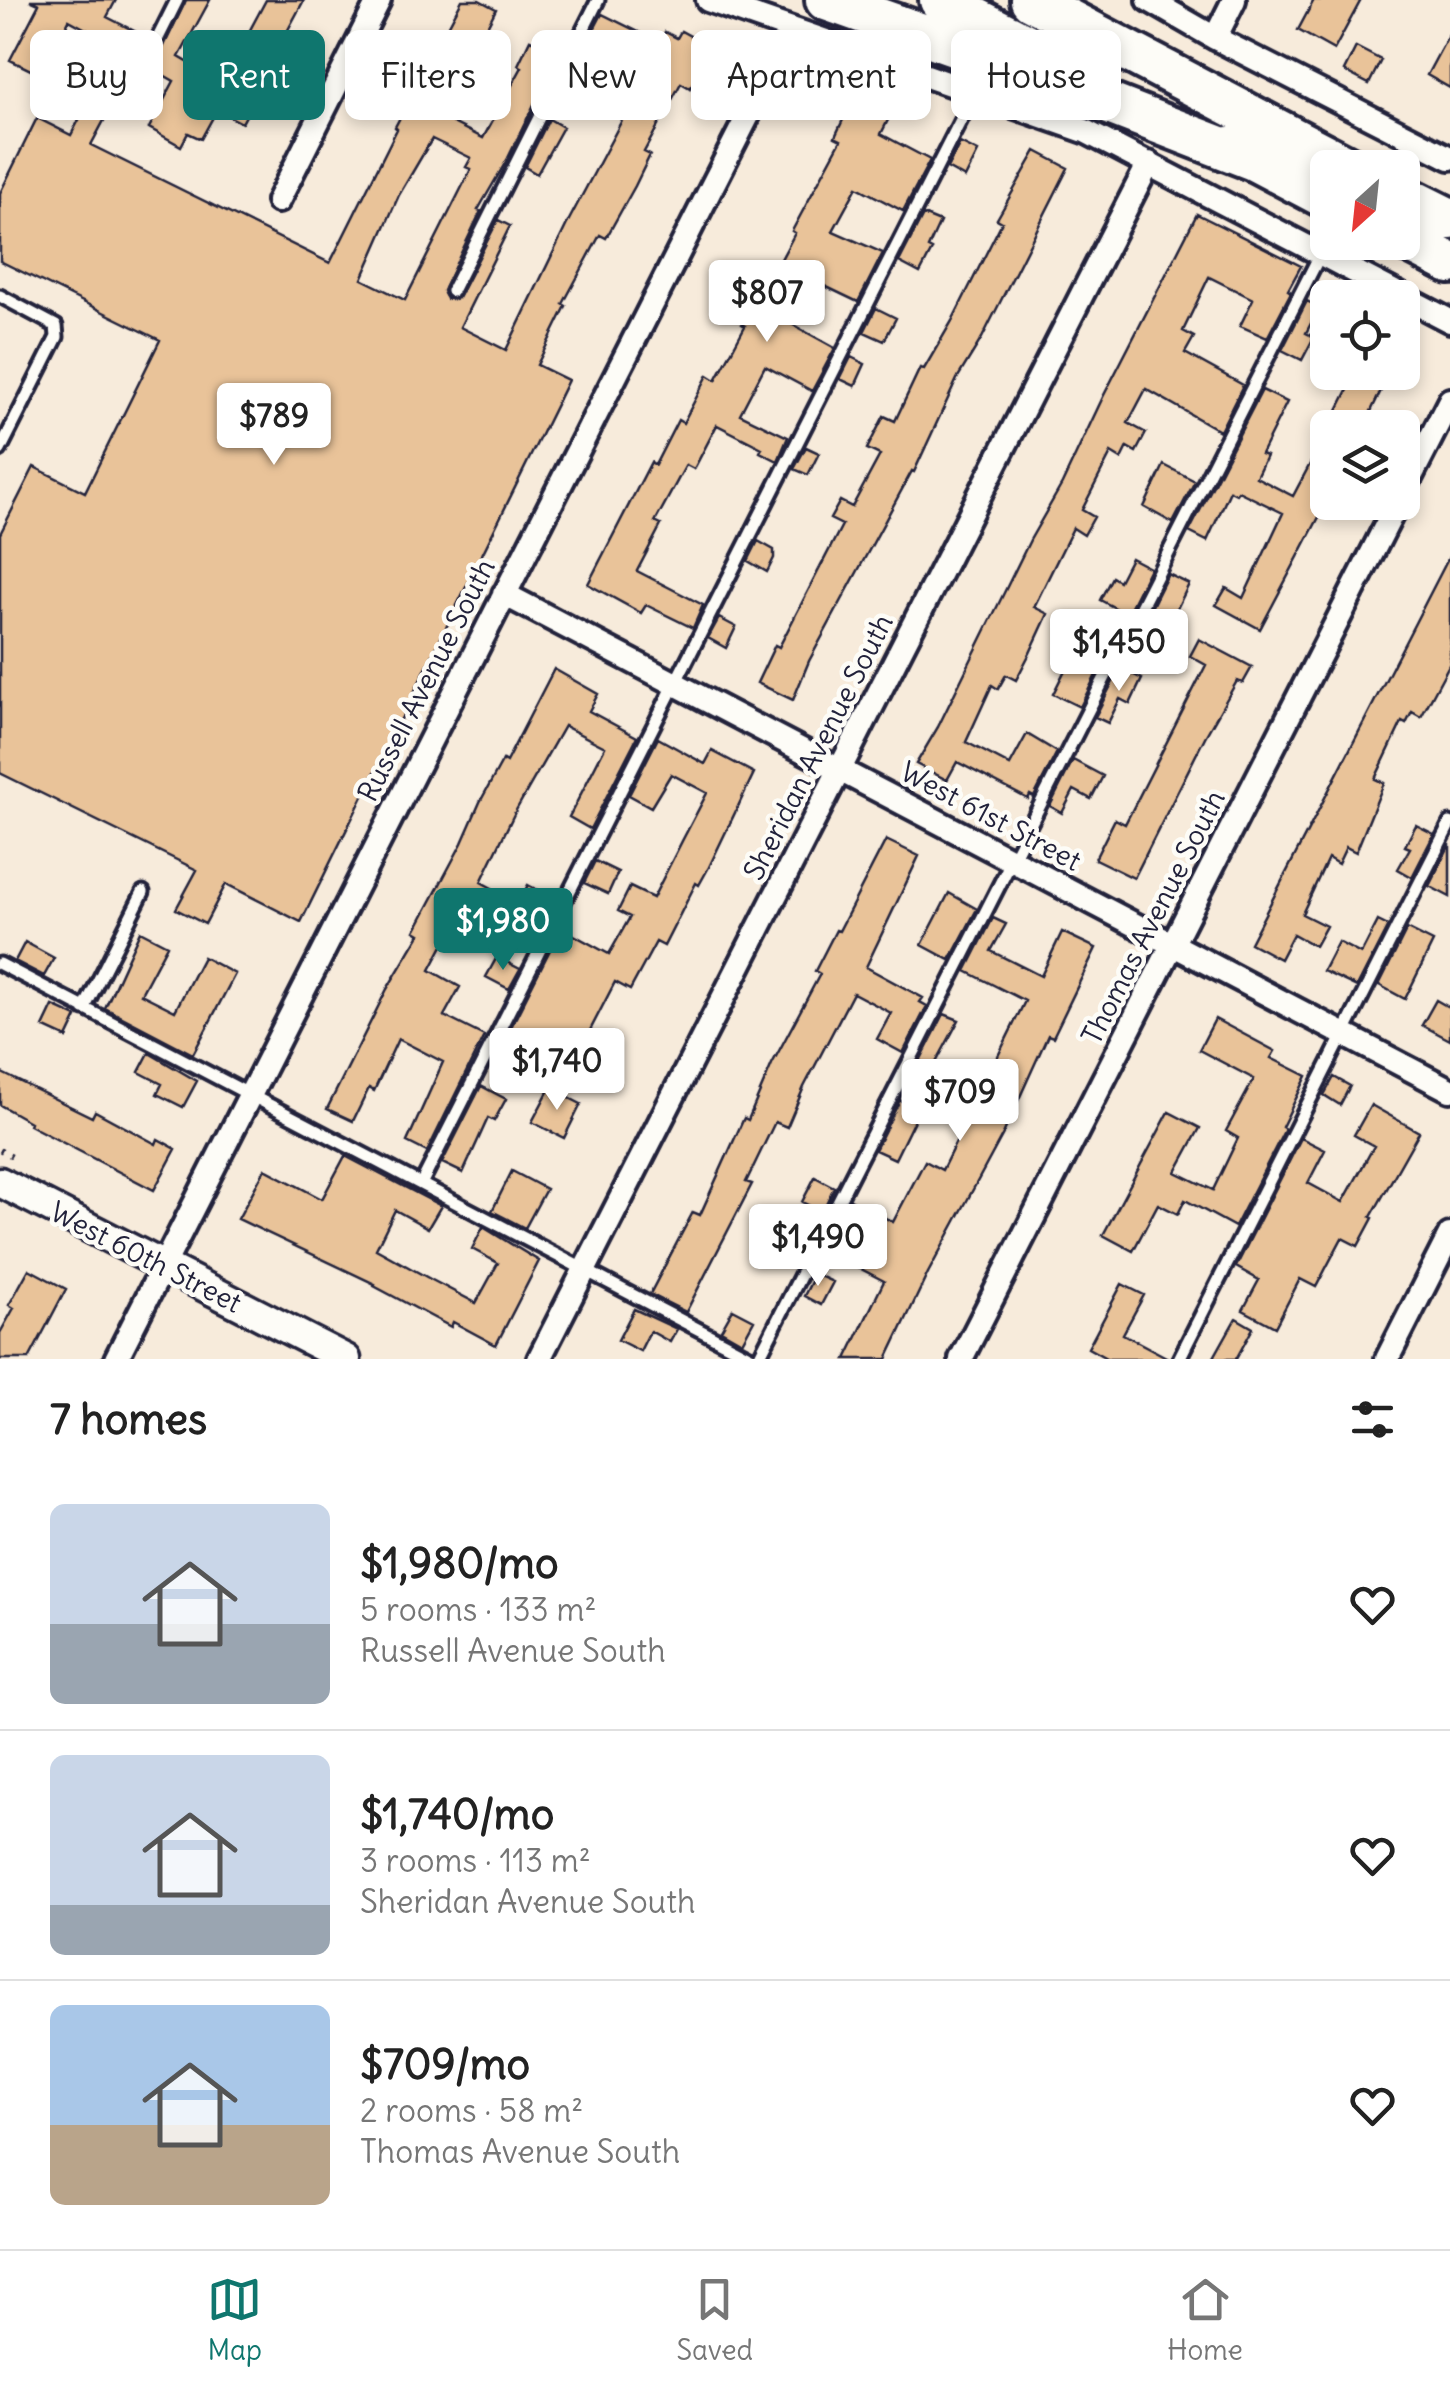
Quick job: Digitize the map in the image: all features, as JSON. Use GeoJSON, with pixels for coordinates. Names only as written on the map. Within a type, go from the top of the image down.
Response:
{"type":"FeatureCollection","features":[{"type":"Feature","properties":{"kind":"highway"},"geometry":{"type":"LineString","coordinates":[[826,0],[996,60],[1310,156]]}},
{"type":"Feature","properties":{"kind":"highway"},"geometry":{"type":"LineString","coordinates":[[940,0],[1257,141]]}},
{"type":"Feature","properties":{"kind":"highway"},"geometry":{"type":"LineString","coordinates":[[1031,0],[1257,141]]}},
{"type":"Feature","properties":{"kind":"highway"},"geometry":{"type":"LineString","coordinates":[[1078,0],[1310,184]]}},
{"type":"Feature","properties":{"kind":"highway"},"geometry":{"type":"LineString","coordinates":[[1420,204],[1450,220]]}},
{"type":"Feature","properties":{"kind":"highway"},"geometry":{"type":"LineString","coordinates":[[1420,247],[1450,263]]}},
{"type":"Feature","properties":{"kind":"street"},"geometry":{"type":"LineString","coordinates":[[278,202],[379,0]]}},
{"type":"Feature","properties":{"kind":"street"},"geometry":{"type":"LineString","coordinates":[[708,0],[951,84]]}},
{"type":"Feature","properties":{"kind":"street"},"geometry":{"type":"LineString","coordinates":[[1149,0],[1450,158]]}},
{"type":"Feature","properties":{"kind":"street"},"geometry":{"type":"LineString","coordinates":[[1215,38],[1234,0]]}},
{"type":"Feature","properties":{"kind":"street","name":"Russell Avenue South"},"geometry":{"type":"LineString","coordinates":[[116,1359],[792,29]]}},
{"type":"Feature","properties":{"kind":"street"},"geometry":{"type":"LineString","coordinates":[[1054,120],[1085,131],[1310,246]]}},
{"type":"Feature","properties":{"kind":"street","name":"Sheridan Avenue South"},"geometry":{"type":"LineString","coordinates":[[539,1359],[1149,163]]}},
{"type":"Feature","properties":{"kind":"street"},"geometry":{"type":"LineString","coordinates":[[1336,260],[1450,321]]}},
{"type":"Feature","properties":{"kind":"street"},"geometry":{"type":"LineString","coordinates":[[1420,459],[1450,400]]}},
{"type":"Feature","properties":{"kind":"street","name":"Thomas Avenue South"},"geometry":{"type":"LineString","coordinates":[[961,1359],[1389,520]]}},
{"type":"Feature","properties":{"kind":"street","name":"West 61st Street"},"geometry":{"type":"LineString","coordinates":[[504,594],[1450,1090]]}},
{"type":"Feature","properties":{"kind":"street","name":"West 60th Street"},"geometry":{"type":"LineString","coordinates":[[0,1182],[346,1359]]}},
{"type":"Feature","properties":{"kind":"street"},"geometry":{"type":"LineString","coordinates":[[1387,1359],[1450,1235]]}},
{"type":"Feature","properties":{"kind":"lane"},"geometry":{"type":"LineString","coordinates":[[162,30],[177,0]]}},
{"type":"Feature","properties":{"kind":"lane"},"geometry":{"type":"LineString","coordinates":[[452,291],[598,0]]}},
{"type":"Feature","properties":{"kind":"lane"},"geometry":{"type":"LineString","coordinates":[[422,1184],[961,120]]}},
{"type":"Feature","properties":{"kind":"lane"},"geometry":{"type":"LineString","coordinates":[[0,964],[757,1359],[1317,260]]}},
{"type":"Feature","properties":{"kind":"lane"},"geometry":{"type":"LineString","coordinates":[[0,296],[56,326],[56,337],[0,450]]}},
{"type":"Feature","properties":{"kind":"lane"},"geometry":{"type":"LineString","coordinates":[[1178,1359],[1450,822]]}},
{"type":"Feature","properties":{"kind":"lane"},"geometry":{"type":"LineString","coordinates":[[84,1009],[142,892]]}},
{"type":"Feature","properties":{"kind":"building"},"geometry":{"type":"Polygon","coordinates":[[[30,0],[116,0],[107,17],[132,30],[88,30],[69,20],[64,30],[30,30],[30,70],[10,60],[39,4],[30,0]]]}},
{"type":"Feature","properties":{"kind":"building"},"geometry":{"type":"Polygon","coordinates":[[[186,0],[210,0],[194,30],[183,30],[179,57],[183,59],[183,120],[211,120],[201,139],[188,133],[181,146],[149,128],[153,120],[163,120],[163,102],[174,81],[163,75],[163,48],[186,0]]]}},
{"type":"Feature","properties":{"kind":"building"},"geometry":{"type":"Polygon","coordinates":[[[266,0],[304,0],[288,30],[250,30],[266,0]]]}},
{"type":"Feature","properties":{"kind":"building"},"geometry":{"type":"Polygon","coordinates":[[[462,0],[479,0],[496,9],[485,30],[446,30],[462,0]]]}},
{"type":"Feature","properties":{"kind":"building"},"geometry":{"type":"Polygon","coordinates":[[[1314,0],[1361,0],[1334,50],[1298,30],[1314,0]]]}},
{"type":"Feature","properties":{"kind":"building"},"geometry":{"type":"Polygon","coordinates":[[[602,14],[635,30],[594,30],[602,14]]]}},
{"type":"Feature","properties":{"kind":"building"},"geometry":{"type":"Polygon","coordinates":[[[681,31],[691,36],[691,86],[681,83],[671,102],[671,35],[677,38],[681,31]]]}},
{"type":"Feature","properties":{"kind":"building"},"geometry":{"type":"Polygon","coordinates":[[[1450,32],[1450,88],[1427,75],[1450,32]]]}},
{"type":"Feature","properties":{"kind":"building"},"geometry":{"type":"Polygon","coordinates":[[[531,40],[531,111],[478,210],[481,211],[443,291],[447,299],[458,298],[498,220],[510,226],[460,327],[506,350],[622,120],[661,120],[644,152],[650,155],[635,186],[606,238],[600,235],[563,304],[566,306],[537,365],[568,380],[301,922],[226,884],[205,924],[176,909],[197,870],[0,773],[0,534],[34,467],[85,492],[160,340],[0,261],[0,193],[36,120],[71,135],[79,120],[104,120],[91,145],[330,263],[399,120],[447,120],[483,138],[493,120],[511,120],[511,87],[531,40]],[[432,139],[399,195],[362,279],[405,300],[471,169],[466,167],[471,158],[432,139]]]}},
{"type":"Feature","properties":{"kind":"building"},"geometry":{"type":"Polygon","coordinates":[[[1356,47],[1381,60],[1369,84],[1344,71],[1356,47]]]}},
{"type":"Feature","properties":{"kind":"building"},"geometry":{"type":"Polygon","coordinates":[[[548,120],[563,127],[537,174],[525,167],[548,120]]]}},
{"type":"Feature","properties":{"kind":"building"},"geometry":{"type":"Polygon","coordinates":[[[843,120],[888,120],[881,134],[930,160],[903,211],[857,187],[833,231],[883,253],[858,302],[812,280],[788,322],[835,348],[812,391],[765,366],[740,414],[788,437],[778,461],[760,452],[762,448],[717,425],[694,469],[686,465],[655,522],[661,525],[637,571],[703,605],[693,628],[646,605],[641,613],[588,584],[651,462],[655,465],[678,420],[683,423],[708,375],[716,380],[841,140],[835,137],[843,120]]]}},
{"type":"Feature","properties":{"kind":"building"},"geometry":{"type":"Polygon","coordinates":[[[960,143],[978,152],[965,178],[947,168],[960,143]]]}},
{"type":"Feature","properties":{"kind":"building"},"geometry":{"type":"Polygon","coordinates":[[[1036,151],[1068,168],[982,338],[958,377],[914,472],[809,661],[793,700],[757,683],[842,525],[830,519],[840,501],[852,507],[880,455],[867,449],[884,416],[895,421],[920,368],[924,369],[952,321],[1002,222],[997,219],[1036,151]]]}},
{"type":"Feature","properties":{"kind":"building"},"geometry":{"type":"Polygon","coordinates":[[[1197,214],[1301,266],[1288,290],[1291,292],[1267,338],[1240,326],[1253,299],[1209,277],[1183,331],[1194,337],[1185,353],[1243,385],[1220,431],[1146,389],[1128,423],[1146,433],[1136,452],[1127,447],[1121,459],[1111,453],[1082,510],[1094,517],[1084,535],[1073,528],[1034,607],[1048,614],[1030,653],[1016,680],[1006,675],[998,689],[992,685],[966,742],[1010,765],[1027,734],[1057,752],[1034,797],[1030,795],[1028,799],[957,762],[947,780],[916,764],[1197,214]]]}},
{"type":"Feature","properties":{"kind":"building"},"geometry":{"type":"Polygon","coordinates":[[[923,215],[940,222],[920,273],[899,262],[923,215]]]}},
{"type":"Feature","properties":{"kind":"building"},"geometry":{"type":"Polygon","coordinates":[[[1307,301],[1310,325],[1306,333],[1310,335],[1310,345],[1302,360],[1282,350],[1307,301]]]}},
{"type":"Feature","properties":{"kind":"building"},"geometry":{"type":"Polygon","coordinates":[[[876,308],[896,318],[884,341],[864,332],[876,308]]]}},
{"type":"Feature","properties":{"kind":"building"},"geometry":{"type":"Polygon","coordinates":[[[851,357],[865,364],[855,386],[840,379],[851,357]]]}},
{"type":"Feature","properties":{"kind":"building"},"geometry":{"type":"Polygon","coordinates":[[[1262,390],[1287,402],[1261,454],[1266,456],[1256,477],[1293,496],[1310,464],[1310,520],[1317,520],[1260,629],[1216,605],[1226,588],[1243,598],[1283,513],[1238,491],[1230,491],[1207,541],[1189,532],[1262,390]]]}},
{"type":"Feature","properties":{"kind":"building"},"geometry":{"type":"Polygon","coordinates":[[[1348,390],[1381,390],[1372,410],[1338,410],[1348,390]]]}},
{"type":"Feature","properties":{"kind":"building"},"geometry":{"type":"Polygon","coordinates":[[[806,447],[819,453],[808,475],[794,469],[806,447]]]}},
{"type":"Feature","properties":{"kind":"building"},"geometry":{"type":"Polygon","coordinates":[[[1164,465],[1195,481],[1173,523],[1144,507],[1164,465]]]}},
{"type":"Feature","properties":{"kind":"building"},"geometry":{"type":"Polygon","coordinates":[[[758,541],[774,550],[767,572],[748,561],[758,541]]]}},
{"type":"Feature","properties":{"kind":"building"},"geometry":{"type":"Polygon","coordinates":[[[1450,555],[1450,663],[1421,717],[1412,712],[1406,724],[1402,722],[1375,779],[1384,783],[1356,852],[1346,847],[1338,864],[1328,858],[1302,914],[1326,926],[1315,946],[1293,934],[1280,959],[1250,943],[1450,555]]]}},
{"type":"Feature","properties":{"kind":"building"},"geometry":{"type":"Polygon","coordinates":[[[1131,558],[1150,568],[1127,614],[1100,600],[1112,577],[1119,581],[1131,558]]]}},
{"type":"Feature","properties":{"kind":"building"},"geometry":{"type":"Polygon","coordinates":[[[1168,574],[1189,584],[1165,633],[1144,622],[1168,574]]]}},
{"type":"Feature","properties":{"kind":"building"},"geometry":{"type":"Polygon","coordinates":[[[719,618],[736,627],[726,648],[708,638],[719,618]]]}},
{"type":"Feature","properties":{"kind":"building"},"geometry":{"type":"Polygon","coordinates":[[[1199,639],[1252,667],[1243,683],[1237,681],[1205,737],[1134,878],[1095,859],[1115,819],[1125,824],[1206,665],[1190,656],[1199,639]]]}},
{"type":"Feature","properties":{"kind":"building"},"geometry":{"type":"Polygon","coordinates":[[[1076,648],[1103,661],[1080,707],[1053,694],[1076,648]]]}},
{"type":"Feature","properties":{"kind":"building"},"geometry":{"type":"Polygon","coordinates":[[[1120,668],[1142,679],[1130,704],[1120,699],[1108,723],[1095,717],[1120,668]]]}},
{"type":"Feature","properties":{"kind":"building"},"geometry":{"type":"Polygon","coordinates":[[[554,669],[598,694],[589,711],[637,737],[590,829],[569,817],[605,747],[564,726],[481,882],[492,888],[481,908],[467,901],[430,970],[460,987],[444,1016],[484,1036],[427,1152],[407,1142],[443,1062],[398,1039],[374,1091],[369,1088],[353,1121],[327,1109],[387,989],[420,934],[415,931],[480,802],[503,760],[506,762],[554,669]]]}},
{"type":"Feature","properties":{"kind":"building"},"geometry":{"type":"Polygon","coordinates":[[[658,738],[705,764],[712,751],[754,773],[709,867],[699,885],[696,883],[664,946],[656,942],[630,990],[615,982],[568,1073],[502,1045],[561,928],[609,954],[630,917],[618,911],[630,887],[653,898],[707,793],[671,774],[651,807],[629,795],[658,738]]]}},
{"type":"Feature","properties":{"kind":"building"},"geometry":{"type":"Polygon","coordinates":[[[1073,760],[1103,776],[1091,799],[1074,790],[1062,813],[1050,806],[1073,760]]]}},
{"type":"Feature","properties":{"kind":"building"},"geometry":{"type":"Polygon","coordinates":[[[1416,825],[1434,834],[1412,877],[1398,869],[1410,848],[1405,846],[1416,825]]]}},
{"type":"Feature","properties":{"kind":"building"},"geometry":{"type":"Polygon","coordinates":[[[886,840],[919,856],[866,967],[923,998],[920,1002],[927,1006],[903,1053],[877,1039],[891,1013],[853,993],[787,1127],[775,1122],[746,1182],[752,1184],[686,1312],[650,1294],[693,1212],[700,1215],[744,1118],[748,1120],[772,1064],[820,974],[815,971],[886,840]]]}},
{"type":"Feature","properties":{"kind":"building"},"geometry":{"type":"Polygon","coordinates":[[[1450,844],[1450,897],[1429,886],[1450,844]]]}},
{"type":"Feature","properties":{"kind":"building"},"geometry":{"type":"Polygon","coordinates":[[[595,861],[618,872],[608,894],[584,883],[595,861]]]}},
{"type":"Feature","properties":{"kind":"building"},"geometry":{"type":"Polygon","coordinates":[[[528,885],[554,899],[543,919],[517,905],[528,885]]]}},
{"type":"Feature","properties":{"kind":"building"},"geometry":{"type":"Polygon","coordinates":[[[949,893],[977,909],[950,960],[922,945],[949,893]]]}},
{"type":"Feature","properties":{"kind":"building"},"geometry":{"type":"Polygon","coordinates":[[[993,918],[1006,924],[991,951],[1041,976],[1062,932],[1096,948],[1053,1037],[1048,1035],[1004,1132],[887,1359],[846,1359],[884,1281],[840,1258],[856,1229],[839,1220],[850,1199],[893,1222],[925,1161],[942,1170],[1025,1001],[966,971],[993,918]]]}},
{"type":"Feature","properties":{"kind":"building"},"geometry":{"type":"Polygon","coordinates":[[[1378,921],[1388,926],[1357,987],[1323,971],[1338,942],[1361,954],[1378,921]]]}},
{"type":"Feature","properties":{"kind":"building"},"geometry":{"type":"Polygon","coordinates":[[[1407,929],[1433,942],[1405,999],[1379,985],[1407,929]]]}},
{"type":"Feature","properties":{"kind":"building"},"geometry":{"type":"Polygon","coordinates":[[[140,931],[167,945],[141,994],[175,1011],[203,957],[235,974],[193,1054],[105,1008],[140,931]]]}},
{"type":"Feature","properties":{"kind":"building"},"geometry":{"type":"Polygon","coordinates":[[[25,942],[54,958],[44,976],[15,961],[25,942]]]}},
{"type":"Feature","properties":{"kind":"building"},"geometry":{"type":"Polygon","coordinates":[[[497,957],[520,969],[509,989],[486,977],[497,957]]]}},
{"type":"Feature","properties":{"kind":"building"},"geometry":{"type":"Polygon","coordinates":[[[1436,1000],[1450,1008],[1450,1040],[1422,1025],[1436,1000]]]}},
{"type":"Feature","properties":{"kind":"building"},"geometry":{"type":"Polygon","coordinates":[[[53,1006],[77,1017],[67,1038],[43,1027],[53,1006]]]}},
{"type":"Feature","properties":{"kind":"building"},"geometry":{"type":"Polygon","coordinates":[[[944,1014],[959,1020],[932,1070],[919,1063],[944,1014]]]}},
{"type":"Feature","properties":{"kind":"building"},"geometry":{"type":"Polygon","coordinates":[[[1215,1019],[1275,1051],[1271,1058],[1307,1076],[1235,1227],[1185,1200],[1178,1214],[1158,1204],[1133,1251],[1103,1235],[1169,1112],[1200,1128],[1176,1172],[1213,1190],[1238,1138],[1226,1131],[1254,1079],[1199,1050],[1215,1019]]]}},
{"type":"Feature","properties":{"kind":"building"},"geometry":{"type":"Polygon","coordinates":[[[149,1053],[197,1081],[183,1107],[157,1094],[162,1084],[139,1072],[149,1053]]]}},
{"type":"Feature","properties":{"kind":"building"},"geometry":{"type":"Polygon","coordinates":[[[0,1072],[92,1117],[95,1111],[156,1144],[158,1139],[176,1149],[154,1190],[29,1125],[30,1122],[0,1105],[0,1072]]]}},
{"type":"Feature","properties":{"kind":"building"},"geometry":{"type":"Polygon","coordinates":[[[1334,1077],[1350,1086],[1340,1105],[1324,1095],[1334,1077]]]}},
{"type":"Feature","properties":{"kind":"building"},"geometry":{"type":"Polygon","coordinates":[[[481,1086],[506,1099],[494,1121],[488,1118],[463,1173],[442,1163],[481,1086]]]}},
{"type":"Feature","properties":{"kind":"building"},"geometry":{"type":"Polygon","coordinates":[[[550,1088],[581,1104],[564,1138],[532,1122],[550,1088]]]}},
{"type":"Feature","properties":{"kind":"building"},"geometry":{"type":"Polygon","coordinates":[[[900,1100],[919,1110],[895,1159],[875,1150],[900,1100]]]}},
{"type":"Feature","properties":{"kind":"building"},"geometry":{"type":"Polygon","coordinates":[[[1371,1105],[1419,1132],[1358,1246],[1342,1238],[1316,1287],[1300,1279],[1275,1327],[1243,1310],[1259,1280],[1236,1267],[1301,1138],[1325,1150],[1308,1183],[1343,1202],[1374,1146],[1354,1135],[1371,1105]]]}},
{"type":"Feature","properties":{"kind":"building"},"geometry":{"type":"Polygon","coordinates":[[[345,1156],[441,1206],[428,1228],[395,1210],[376,1249],[432,1280],[476,1303],[498,1263],[472,1249],[483,1227],[539,1261],[496,1345],[453,1322],[451,1327],[375,1284],[238,1219],[265,1169],[322,1199],[345,1156]]]}},
{"type":"Feature","properties":{"kind":"building"},"geometry":{"type":"Polygon","coordinates":[[[512,1171],[546,1189],[525,1228],[492,1211],[512,1171]]]}},
{"type":"Feature","properties":{"kind":"building"},"geometry":{"type":"Polygon","coordinates":[[[815,1177],[834,1187],[822,1212],[802,1202],[815,1177]]]}},
{"type":"Feature","properties":{"kind":"building"},"geometry":{"type":"Polygon","coordinates":[[[29,1269],[66,1289],[29,1359],[0,1359],[0,1333],[14,1308],[9,1305],[29,1269]]]}},
{"type":"Feature","properties":{"kind":"building"},"geometry":{"type":"Polygon","coordinates":[[[815,1274],[833,1282],[821,1305],[804,1296],[815,1274]]]}},
{"type":"Feature","properties":{"kind":"building"},"geometry":{"type":"Polygon","coordinates":[[[1122,1284],[1144,1295],[1123,1334],[1170,1359],[1108,1359],[1088,1348],[1122,1284]]]}},
{"type":"Feature","properties":{"kind":"building"},"geometry":{"type":"Polygon","coordinates":[[[634,1309],[677,1329],[670,1342],[650,1331],[640,1351],[618,1340],[634,1309]]]}},
{"type":"Feature","properties":{"kind":"building"},"geometry":{"type":"Polygon","coordinates":[[[733,1309],[754,1320],[742,1342],[721,1330],[733,1309]]]}},
{"type":"Feature","properties":{"kind":"building"},"geometry":{"type":"Polygon","coordinates":[[[1236,1318],[1253,1328],[1236,1359],[1213,1359],[1236,1318]]]}}]}
